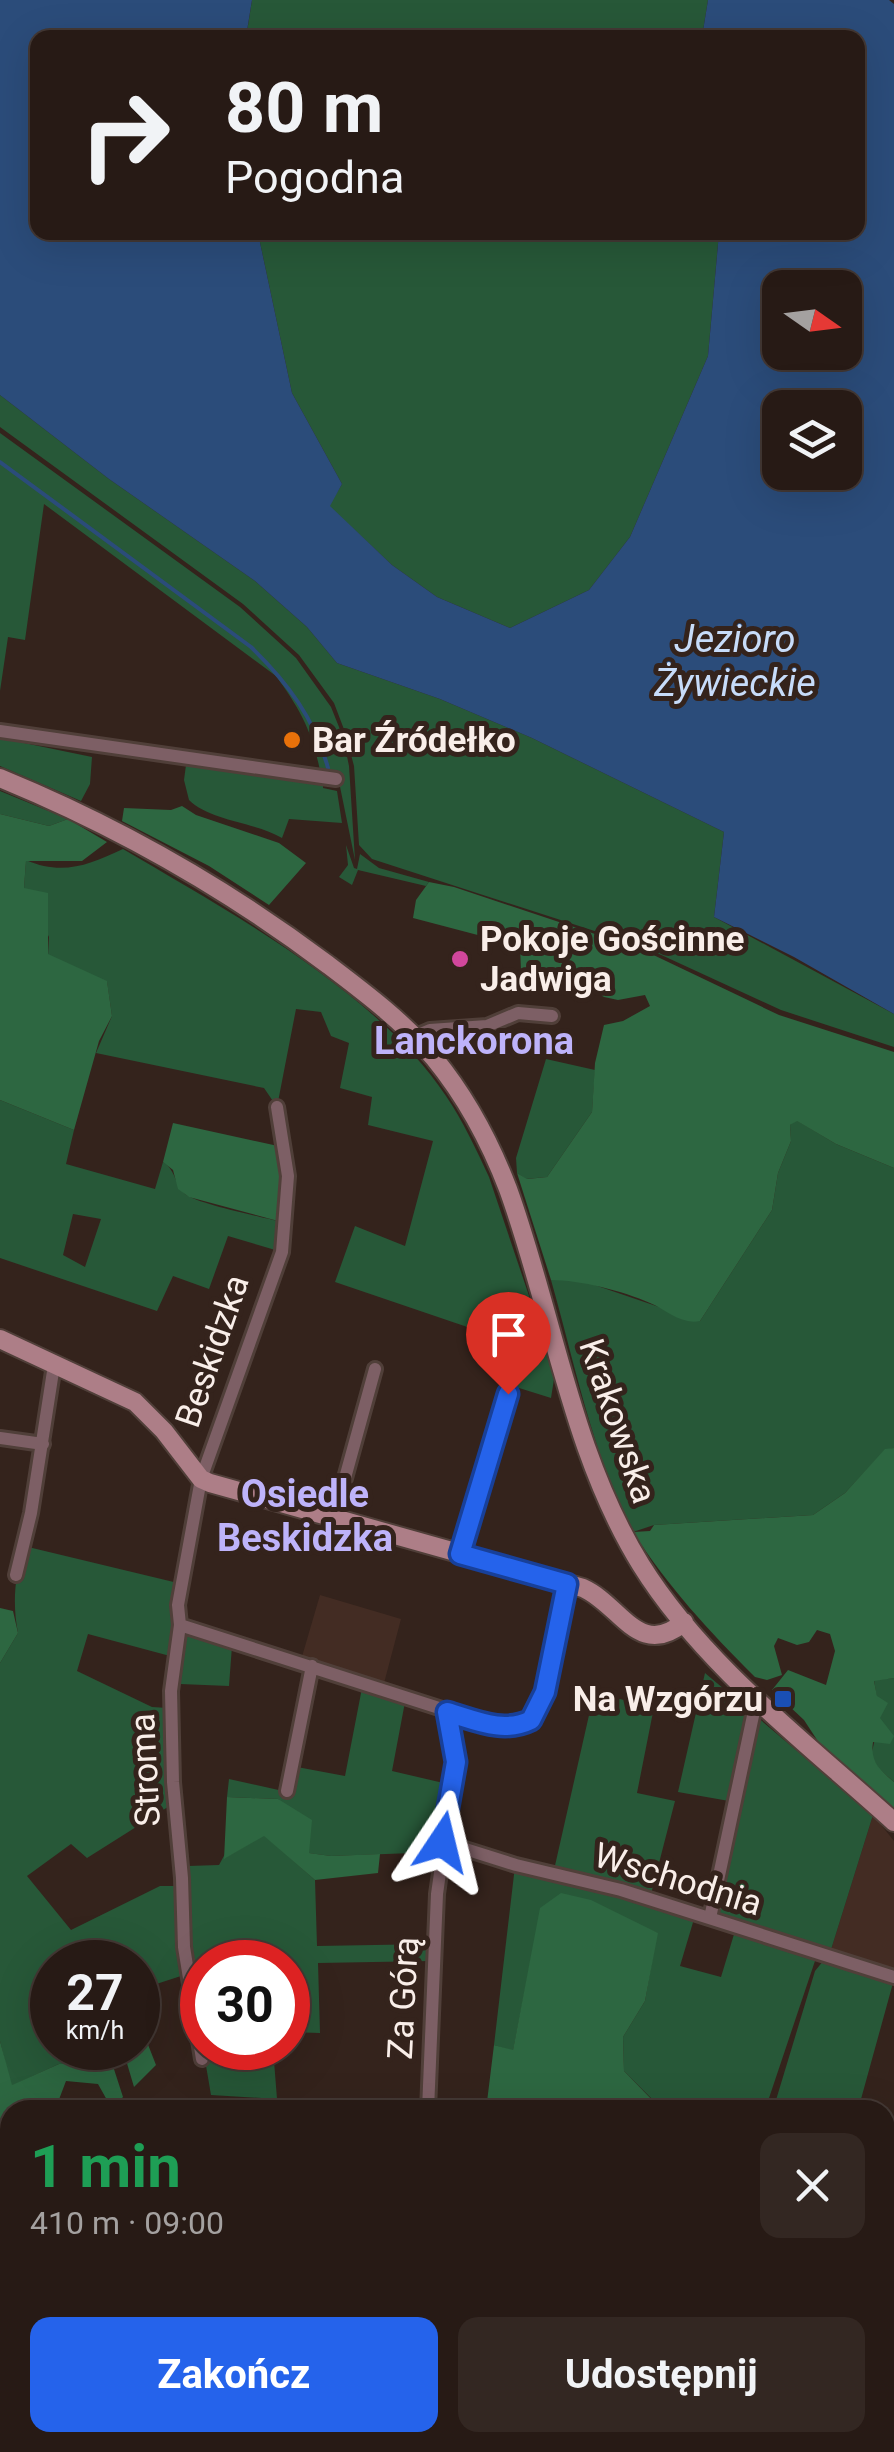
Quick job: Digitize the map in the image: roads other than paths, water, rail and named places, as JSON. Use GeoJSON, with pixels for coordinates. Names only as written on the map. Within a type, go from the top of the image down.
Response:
{"type":"FeatureCollection","features":[{"type":"Feature","properties":{"kind":"main road","name":"Krakowska"},"geometry":{"type":"LineString","coordinates":[[0,778],[70,808],[234,897],[349,981],[414,1037],[456,1088],[499,1166],[610,1509],[641,1565],[684,1622],[757,1697],[894,1822]]}},
{"type":"Feature","properties":{"kind":"main road"},"geometry":{"type":"LineString","coordinates":[[0,1339],[135,1402],[164,1431],[201,1479]]}},
{"type":"Feature","properties":{"kind":"main road","name":"Beskidzka"},"geometry":{"type":"LineString","coordinates":[[201,1479],[593,1592],[635,1630],[648,1635],[667,1636],[684,1622]]}},
{"type":"Feature","properties":{"kind":"street"},"geometry":{"type":"LineString","coordinates":[[0,732],[336,779]]}},
{"type":"Feature","properties":{"kind":"street"},"geometry":{"type":"LineString","coordinates":[[414,1037],[430,1030],[486,1026],[518,1013],[552,1016]]}},
{"type":"Feature","properties":{"kind":"street","name":"Beskidzka"},"geometry":{"type":"LineString","coordinates":[[201,1479],[282,1252],[288,1176],[277,1106]]}},
{"type":"Feature","properties":{"kind":"street"},"geometry":{"type":"LineString","coordinates":[[16,1575],[32,1513],[54,1365]]}},
{"type":"Feature","properties":{"kind":"street"},"geometry":{"type":"LineString","coordinates":[[334,1518],[376,1369]]}},
{"type":"Feature","properties":{"kind":"street"},"geometry":{"type":"LineString","coordinates":[[460,1554],[508,1394]]}},
{"type":"Feature","properties":{"kind":"street"},"geometry":{"type":"LineString","coordinates":[[0,1438],[44,1444]]}},
{"type":"Feature","properties":{"kind":"street","name":"Stroma"},"geometry":{"type":"LineString","coordinates":[[184,1940],[171,1691],[182,1584],[201,1479]]}},
{"type":"Feature","properties":{"kind":"street"},"geometry":{"type":"LineString","coordinates":[[180,1625],[447,1712],[513,1727],[531,1720],[545,1692],[567,1584]]}},
{"type":"Feature","properties":{"kind":"street"},"geometry":{"type":"LineString","coordinates":[[286,1791],[312,1666]]}},
{"type":"Feature","properties":{"kind":"street"},"geometry":{"type":"LineString","coordinates":[[710,1918],[757,1697]]}},
{"type":"Feature","properties":{"kind":"street","name":"Za Górą"},"geometry":{"type":"LineString","coordinates":[[429,2100],[442,1842],[456,1762],[447,1712]]}},
{"type":"Feature","properties":{"kind":"street","name":"Wschodnia"},"geometry":{"type":"LineString","coordinates":[[442,1842],[710,1918],[894,1977]]}},
{"type":"Feature","properties":{"kind":"water","name":"Jezioro Żywieckie"},"geometry":{"type":"Polygon","coordinates":[[[0,0],[252,0],[247,30],[30,30],[30,240],[259,240],[292,393],[342,484],[330,506],[392,565],[437,597],[510,628],[589,590],[630,537],[708,356],[718,240],[865,240],[865,30],[703,30],[708,0],[889,0],[894,4],[894,1014],[714,917],[724,832],[532,738],[440,699],[337,663],[307,627],[255,581],[109,479],[0,395],[0,0]]]}},
{"type":"Feature","properties":{"kind":"waterway"},"geometry":{"type":"LineString","coordinates":[[0,462],[251,647],[298,702],[316,733],[328,768]]}},
{"type":"Feature","properties":{"kind":"place","name":"Bar Źródełko"},"geometry":{"type":"Point","coordinates":[292,740]}},
{"type":"Feature","properties":{"kind":"place","name":"Pokoje Gościnne Jadwiga"},"geometry":{"type":"Point","coordinates":[460,959]}},
{"type":"Feature","properties":{"kind":"place","name":"Na Wzgórzu"},"geometry":{"type":"Point","coordinates":[783,1699]}},
{"type":"Feature","properties":{"kind":"district","name":"Lanckorona"},"geometry":{"type":"Point","coordinates":[474,1041]}},
{"type":"Feature","properties":{"kind":"district","name":"Osiedle Beskidzka"},"geometry":{"type":"Point","coordinates":[305,1516]}}]}
